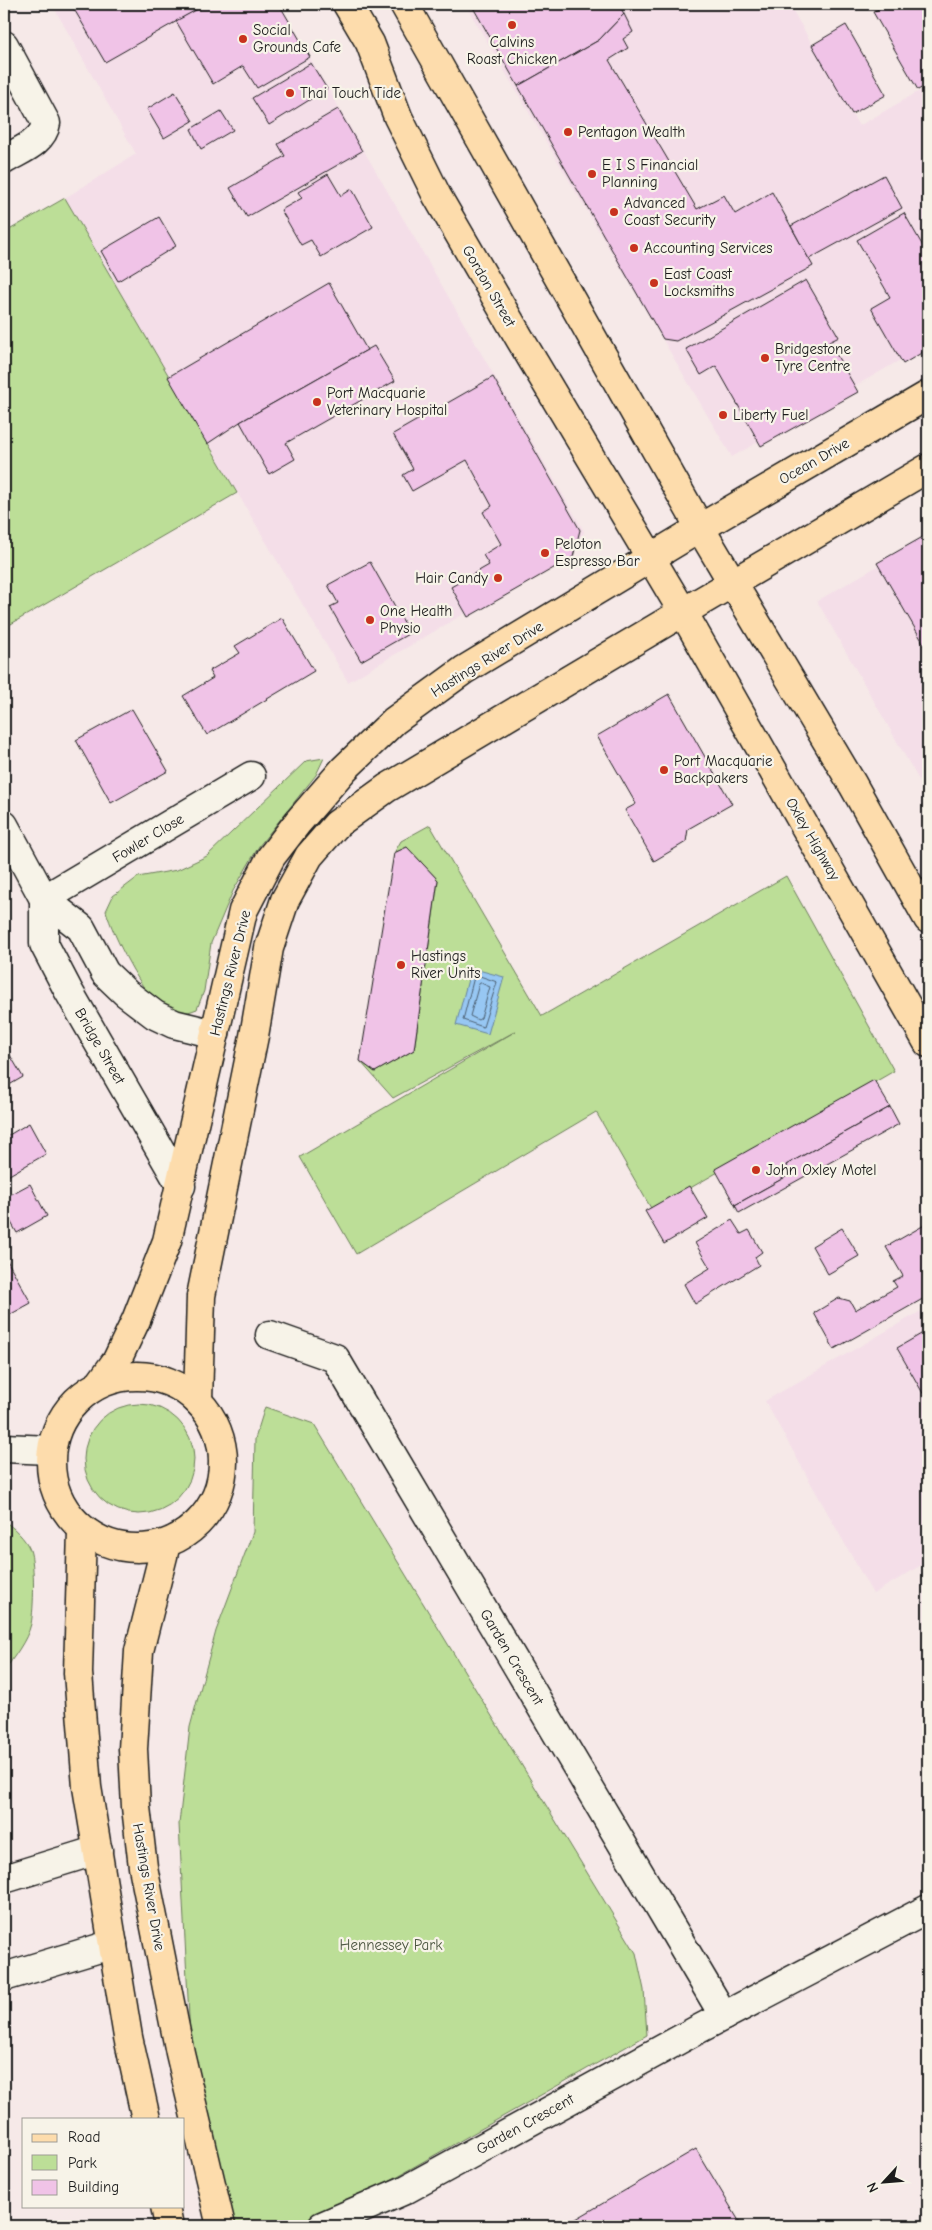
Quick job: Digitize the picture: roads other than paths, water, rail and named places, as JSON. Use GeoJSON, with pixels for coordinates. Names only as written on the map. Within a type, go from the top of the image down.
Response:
{"type":"FeatureCollection","features":[{"type":"Feature","properties":{"kind":"main road","name":"Gordon Street"},"geometry":{"type":"LineString","coordinates":[[347,4],[370,42],[401,124],[437,196],[650,559]]}},
{"type":"Feature","properties":{"kind":"main road"},"geometry":{"type":"LineString","coordinates":[[404,4],[700,528],[853,785],[928,919]]}},
{"type":"Feature","properties":{"kind":"main road","name":"Ocean Drive"},"geometry":{"type":"LineString","coordinates":[[650,559],[928,395]]}},
{"type":"Feature","properties":{"kind":"main road"},"geometry":{"type":"LineString","coordinates":[[198,1401],[201,1296],[254,1036],[269,948],[285,900],[309,856],[336,824],[388,788],[928,468]]}},
{"type":"Feature","properties":{"kind":"main road","name":"Oxley Highway"},"geometry":{"type":"LineString","coordinates":[[650,559],[683,612],[928,1043]]}},
{"type":"Feature","properties":{"kind":"main road","name":"Hastings River Drive"},"geometry":{"type":"LineString","coordinates":[[101,1382],[117,1360],[136,1320],[167,1240],[243,911],[271,857],[298,822],[344,769],[394,721],[464,670],[650,559]]}},
{"type":"Feature","properties":{"kind":"main road"},"geometry":{"type":"LineString","coordinates":[[142,1375],[163,1380],[182,1388],[198,1401],[213,1421],[222,1444],[223,1469],[218,1494],[206,1516],[188,1533],[166,1544],[137,1550],[108,1545],[82,1530],[62,1508],[51,1480],[50,1450],[59,1422],[76,1399],[101,1382],[121,1376],[142,1375]]}},
{"type":"Feature","properties":{"kind":"main road"},"geometry":{"type":"LineString","coordinates":[[82,1530],[78,1673],[87,1787],[128,2037],[146,2118]]}},
{"type":"Feature","properties":{"kind":"main road","name":"Hastings River Drive"},"geometry":{"type":"LineString","coordinates":[[166,1544],[139,1652],[133,1749],[136,1807],[143,1867],[180,2053],[221,2226]]}},
{"type":"Feature","properties":{"kind":"main road"},"geometry":{"type":"LineString","coordinates":[[165,2208],[169,2226]]}},
{"type":"Feature","properties":{"kind":"street"},"geometry":{"type":"LineString","coordinates":[[4,45],[46,123],[45,133],[38,140],[4,160]]}},
{"type":"Feature","properties":{"kind":"street","name":"Fowler Close"},"geometry":{"type":"LineString","coordinates":[[44,899],[252,776]]}},
{"type":"Feature","properties":{"kind":"street","name":"Bridge Street"},"geometry":{"type":"LineString","coordinates":[[4,826],[44,899],[81,928],[105,973],[126,993],[155,1015],[174,1024],[215,1034]]}},
{"type":"Feature","properties":{"kind":"street","name":"Bridge Street"},"geometry":{"type":"LineString","coordinates":[[44,899],[44,944],[68,990],[181,1186]]}},
{"type":"Feature","properties":{"kind":"street","name":"Garden Crescent"},"geometry":{"type":"LineString","coordinates":[[270,1335],[335,1358],[724,2016]]}},
{"type":"Feature","properties":{"kind":"street"},"geometry":{"type":"LineString","coordinates":[[4,1448],[50,1450]]}},
{"type":"Feature","properties":{"kind":"street"},"geometry":{"type":"LineString","coordinates":[[4,1878],[98,1850]]}},
{"type":"Feature","properties":{"kind":"street","name":"Garden Crescent"},"geometry":{"type":"LineString","coordinates":[[322,2226],[405,2190],[724,2016],[928,1909]]}},
{"type":"Feature","properties":{"kind":"street"},"geometry":{"type":"LineString","coordinates":[[4,1977],[113,1944]]}},
{"type":"Feature","properties":{"kind":"water"},"geometry":{"type":"Polygon","coordinates":[[[471,968],[504,977],[488,1034],[456,1025],[471,968]]]}},
{"type":"Feature","properties":{"kind":"place","name":"Calvins Roast Chicken"},"geometry":{"type":"Point","coordinates":[512,25]}},
{"type":"Feature","properties":{"kind":"place","name":"Social Grounds Cafe"},"geometry":{"type":"Point","coordinates":[243,39]}},
{"type":"Feature","properties":{"kind":"place","name":"Thai Touch Tide"},"geometry":{"type":"Point","coordinates":[290,93]}},
{"type":"Feature","properties":{"kind":"place","name":"Pentagon Wealth"},"geometry":{"type":"Point","coordinates":[568,132]}},
{"type":"Feature","properties":{"kind":"place","name":"E I S Financial Planning"},"geometry":{"type":"Point","coordinates":[592,174]}},
{"type":"Feature","properties":{"kind":"place","name":"Advanced Coast Security"},"geometry":{"type":"Point","coordinates":[614,212]}},
{"type":"Feature","properties":{"kind":"place","name":"Accounting Services"},"geometry":{"type":"Point","coordinates":[634,248]}},
{"type":"Feature","properties":{"kind":"place","name":"East Coast Locksmiths"},"geometry":{"type":"Point","coordinates":[654,283]}},
{"type":"Feature","properties":{"kind":"place","name":"Bridgestone Tyre Centre"},"geometry":{"type":"Point","coordinates":[765,358]}},
{"type":"Feature","properties":{"kind":"place","name":"Port Macquarie Veterinary Hospital"},"geometry":{"type":"Point","coordinates":[317,402]}},
{"type":"Feature","properties":{"kind":"place","name":"Liberty Fuel"},"geometry":{"type":"Point","coordinates":[723,415]}},
{"type":"Feature","properties":{"kind":"place","name":"Peloton Espresso Bar"},"geometry":{"type":"Point","coordinates":[545,553]}},
{"type":"Feature","properties":{"kind":"place","name":"Hair Candy"},"geometry":{"type":"Point","coordinates":[498,578]}},
{"type":"Feature","properties":{"kind":"place","name":"One Health Physio"},"geometry":{"type":"Point","coordinates":[370,620]}},
{"type":"Feature","properties":{"kind":"place","name":"Port Macquarie Backpakers"},"geometry":{"type":"Point","coordinates":[664,770]}},
{"type":"Feature","properties":{"kind":"place","name":"Hastings River Units"},"geometry":{"type":"Point","coordinates":[401,965]}},
{"type":"Feature","properties":{"kind":"place","name":"John Oxley Motel"},"geometry":{"type":"Point","coordinates":[756,1170]}},
{"type":"Feature","properties":{"kind":"park label","name":"Hennessey Park"},"geometry":{"type":"Point","coordinates":[391,1945]}}]}
